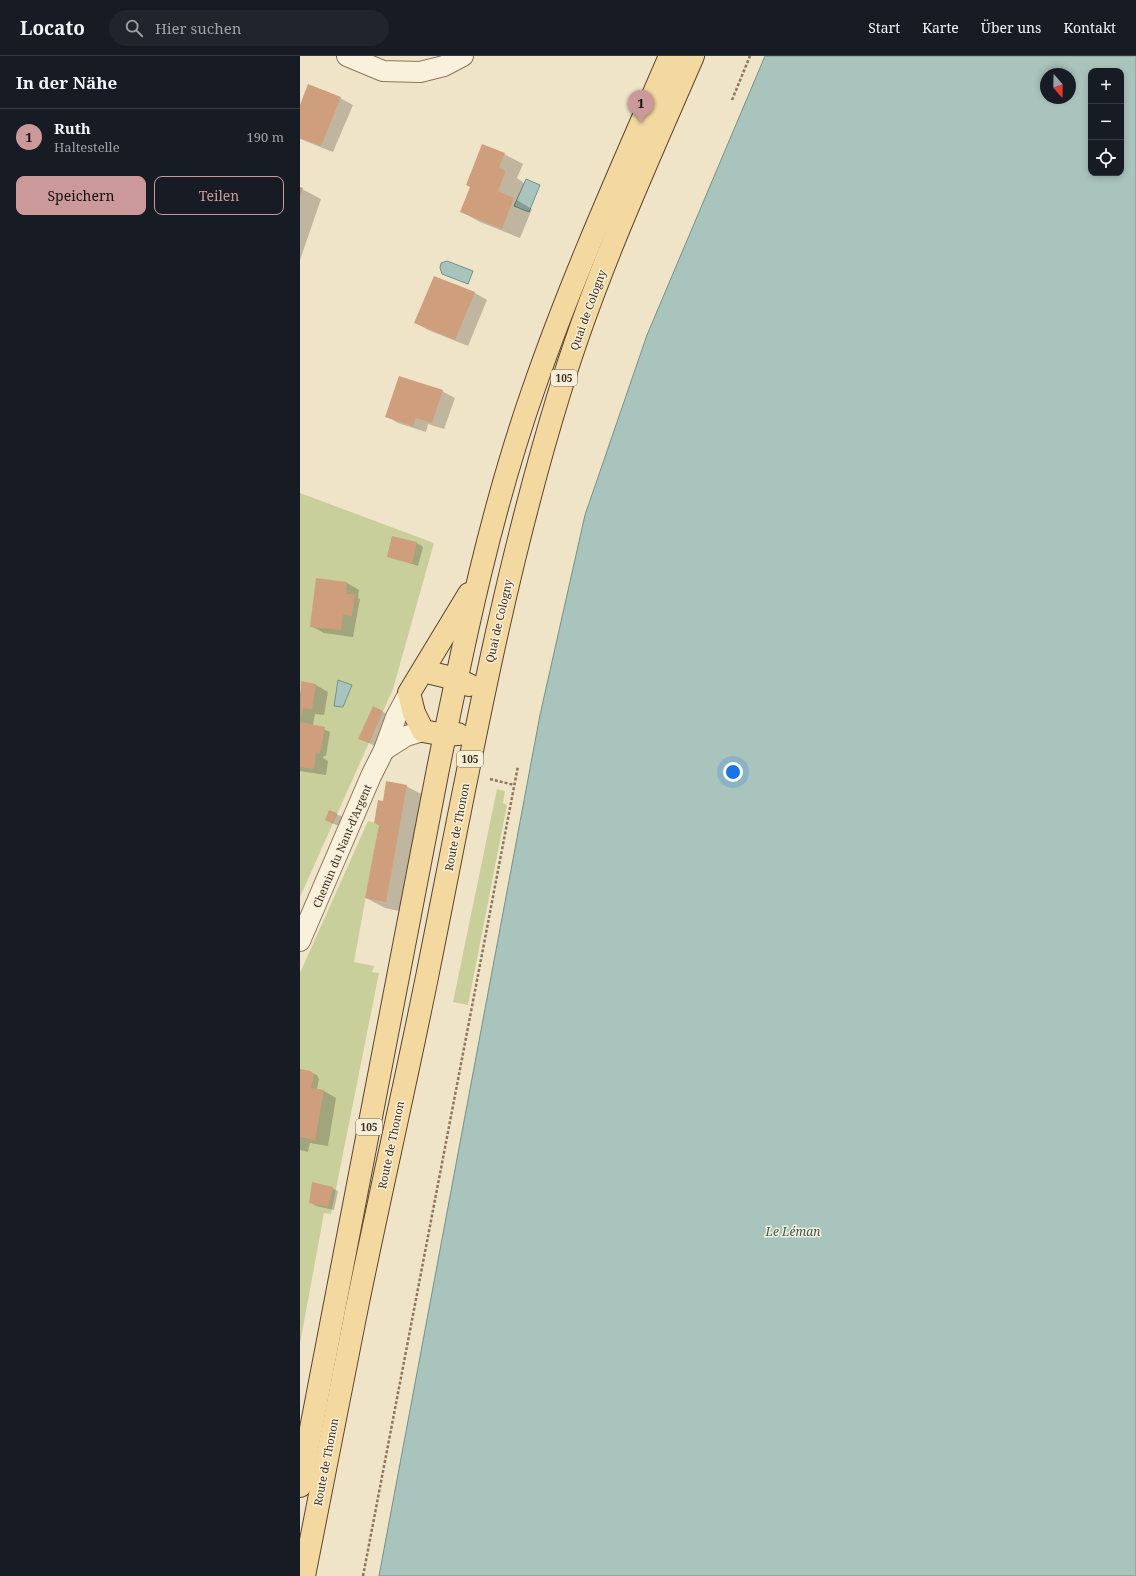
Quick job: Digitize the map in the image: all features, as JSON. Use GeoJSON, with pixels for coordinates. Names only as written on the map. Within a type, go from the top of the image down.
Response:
{"type":"FeatureCollection","features":[{"type":"Feature","properties":{"kind":"main road","name":"Quai de Cologny"},"geometry":{"type":"LineString","coordinates":[[456,678],[480,576],[521,427],[550,343],[670,56]]}},
{"type":"Feature","properties":{"kind":"main road","name":"Quai de Cologny"},"geometry":{"type":"LineString","coordinates":[[479,713],[517,543],[560,390],[608,255],[693,56]]}},
{"type":"Feature","properties":{"kind":"main road"},"geometry":{"type":"LineString","coordinates":[[422,671],[456,678],[472,687],[480,704],[479,713],[476,722],[466,731],[454,736],[423,731],[414,713],[409,693],[422,671],[480,576]]}},
{"type":"Feature","properties":{"kind":"main road","name":"Route de Thonon"},"geometry":{"type":"LineString","coordinates":[[300,1486],[456,678]]}},
{"type":"Feature","properties":{"kind":"main road","name":"Route de Thonon"},"geometry":{"type":"LineString","coordinates":[[304,1576],[355,1316],[426,980],[479,713]]}},
{"type":"Feature","properties":{"kind":"street"},"geometry":{"type":"LineString","coordinates":[[347,56],[383,71],[420,72],[444,66],[463,56]]}},
{"type":"Feature","properties":{"kind":"street","name":"Chemin du Nant-d'Argent"},"geometry":{"type":"LineString","coordinates":[[300,942],[371,776],[384,750],[396,717],[409,693]]}},
{"type":"Feature","properties":{"kind":"street"},"geometry":{"type":"LineString","coordinates":[[384,750],[406,736],[423,731]]}},
{"type":"Feature","properties":{"kind":"path"},"geometry":{"type":"LineString","coordinates":[[732,100],[750,56]]}},
{"type":"Feature","properties":{"kind":"path"},"geometry":{"type":"LineString","coordinates":[[363,1576],[518,766]]}},
{"type":"Feature","properties":{"kind":"path"},"geometry":{"type":"LineString","coordinates":[[490,780],[514,785]]}},
{"type":"Feature","properties":{"kind":"green space"},"geometry":{"type":"Polygon","coordinates":[[[300,493],[434,543],[393,689],[300,897],[300,493]]]}},
{"type":"Feature","properties":{"kind":"green space"},"geometry":{"type":"Polygon","coordinates":[[[497,789],[505,791],[503,803],[507,805],[468,1005],[453,1002],[497,789]]]}},
{"type":"Feature","properties":{"kind":"green space"},"geometry":{"type":"Polygon","coordinates":[[[368,821],[379,824],[354,962],[374,966],[372,972],[379,973],[331,1214],[324,1213],[300,1344],[300,973],[368,821]]]}},
{"type":"Feature","properties":{"kind":"water","name":"Le Léman"},"geometry":{"type":"Polygon","coordinates":[[[765,56],[1136,56],[1136,1576],[379,1576],[540,715],[585,515],[647,335],[765,56]]]}},
{"type":"Feature","properties":{"kind":"water"},"geometry":{"type":"Polygon","coordinates":[[[526,179],[540,185],[529,212],[514,206],[526,179]]]}},
{"type":"Feature","properties":{"kind":"water"},"geometry":{"type":"Polygon","coordinates":[[[447,261],[473,271],[468,284],[442,274],[440,268],[441,263],[447,261]]]}},
{"type":"Feature","properties":{"kind":"water"},"geometry":{"type":"Polygon","coordinates":[[[338,680],[352,685],[343,707],[334,706],[338,680]]]}},
{"type":"Feature","properties":{"kind":"building"},"geometry":{"type":"Polygon","coordinates":[[[308,84],[341,97],[321,146],[300,138],[300,105],[308,84]]]}},
{"type":"Feature","properties":{"kind":"building"},"geometry":{"type":"Polygon","coordinates":[[[482,144],[505,153],[499,168],[506,171],[498,191],[514,198],[502,229],[460,212],[470,187],[466,185],[482,144]]]}},
{"type":"Feature","properties":{"kind":"building"},"geometry":{"type":"Polygon","coordinates":[[[300,187],[303,188],[300,197],[300,187]]]}},
{"type":"Feature","properties":{"kind":"building"},"geometry":{"type":"Polygon","coordinates":[[[434,276],[475,292],[455,340],[414,323],[434,276]]]}},
{"type":"Feature","properties":{"kind":"building"},"geometry":{"type":"Polygon","coordinates":[[[399,376],[443,390],[432,423],[416,418],[413,426],[385,417],[399,376]]]}},
{"type":"Feature","properties":{"kind":"building"},"geometry":{"type":"Polygon","coordinates":[[[392,536],[417,542],[412,564],[387,557],[392,536]]]}},
{"type":"Feature","properties":{"kind":"building"},"geometry":{"type":"Polygon","coordinates":[[[316,578],[347,582],[346,594],[355,594],[352,616],[343,615],[341,630],[310,627],[316,578]]]}},
{"type":"Feature","properties":{"kind":"building"},"geometry":{"type":"Polygon","coordinates":[[[301,681],[316,684],[312,709],[303,708],[301,720],[301,681]]]}},
{"type":"Feature","properties":{"kind":"building"},"geometry":{"type":"Polygon","coordinates":[[[373,706],[383,711],[369,743],[358,739],[373,706]]]}},
{"type":"Feature","properties":{"kind":"building"},"geometry":{"type":"Polygon","coordinates":[[[300,722],[325,727],[320,753],[316,752],[314,769],[300,767],[300,722]]]}},
{"type":"Feature","properties":{"kind":"building"},"geometry":{"type":"Polygon","coordinates":[[[386,781],[407,785],[386,902],[365,898],[379,824],[374,823],[378,800],[383,801],[386,781]]]}},
{"type":"Feature","properties":{"kind":"building"},"geometry":{"type":"Polygon","coordinates":[[[329,810],[337,813],[333,824],[325,820],[329,810]]]}},
{"type":"Feature","properties":{"kind":"building"},"geometry":{"type":"Polygon","coordinates":[[[300,1069],[311,1071],[314,1075],[311,1088],[324,1090],[315,1140],[300,1137],[300,1069]]]}},
{"type":"Feature","properties":{"kind":"building"},"geometry":{"type":"Polygon","coordinates":[[[312,1182],[333,1187],[328,1207],[309,1203],[312,1182]]]}},
{"type":"Feature","properties":{"kind":"place","name":"Ruth"},"geometry":{"type":"Point","coordinates":[641,123]}}]}
